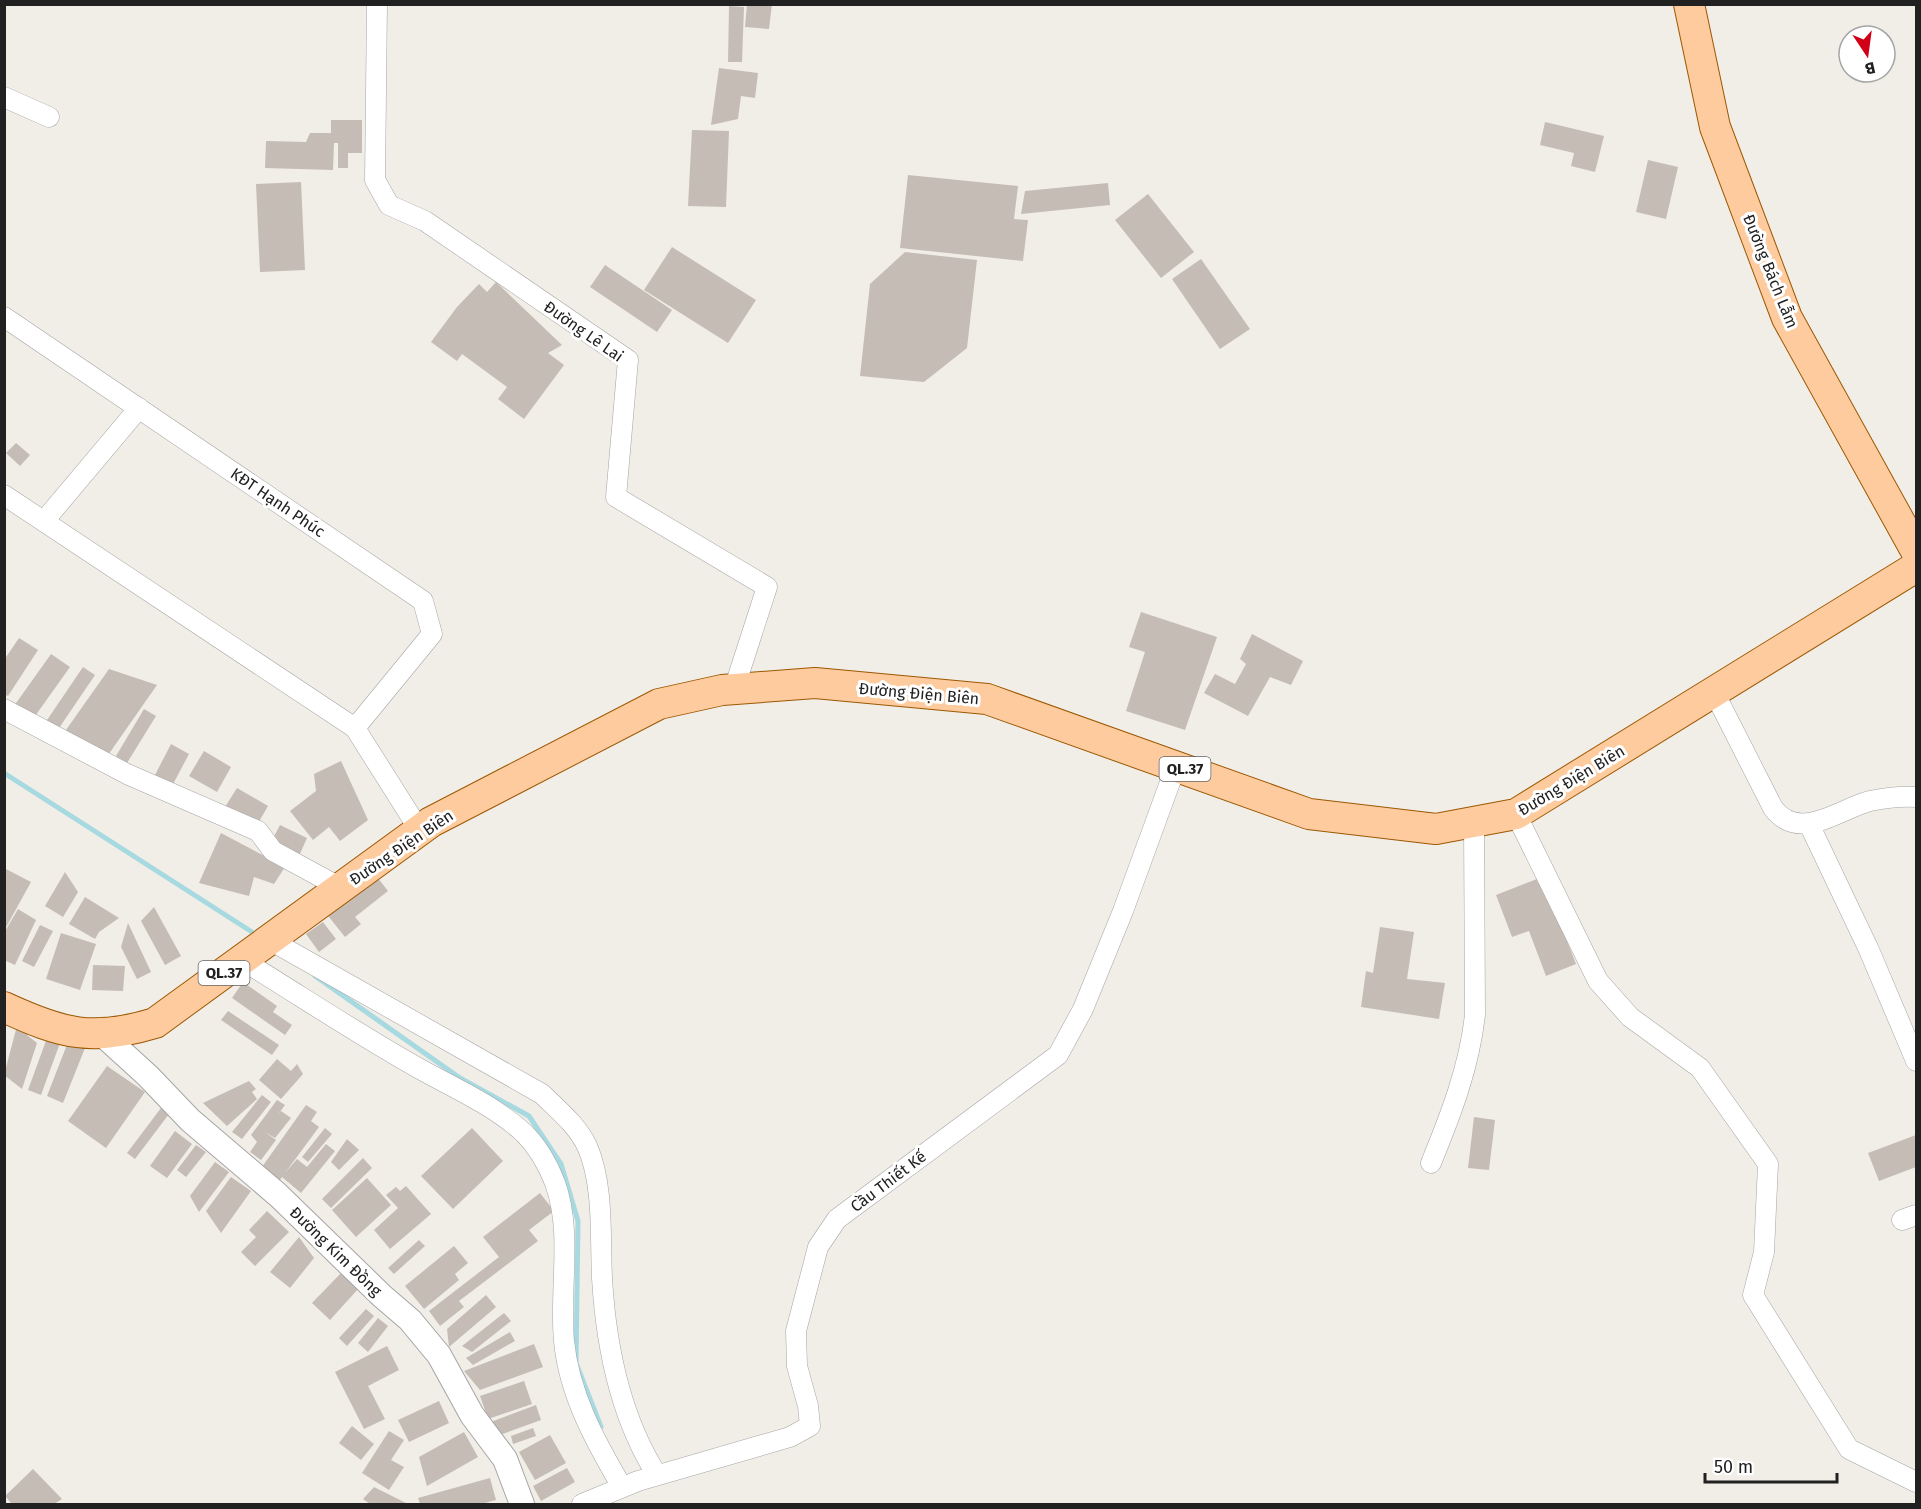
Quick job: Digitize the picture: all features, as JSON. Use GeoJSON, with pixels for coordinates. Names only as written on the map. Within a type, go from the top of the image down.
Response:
{"type":"FeatureCollection","features":[{"type":"Feature","properties":{"kind":"main road","name":"Đường Bách Lẫm"},"geometry":{"type":"LineString","coordinates":[[1689,4],[1715,127],[1787,318],[1917,551]]}},
{"type":"Feature","properties":{"kind":"main road","name":"Đường Điện Biên"},"geometry":{"type":"LineString","coordinates":[[4,1007],[39,1024],[76,1033],[103,1035],[155,1023],[420,831],[659,704],[734,689],[814,683],[987,699],[1309,814],[1437,829],[1516,814],[1917,567]]}},
{"type":"Feature","properties":{"kind":"street","name":"Đường Lê Lai"},"geometry":{"type":"LineString","coordinates":[[377,4],[375,180],[388,205],[426,221],[628,360],[615,497],[766,587],[734,689]]}},
{"type":"Feature","properties":{"kind":"street"},"geometry":{"type":"LineString","coordinates":[[4,97],[49,117]]}},
{"type":"Feature","properties":{"kind":"street","name":"KĐT Hạnh Phúc"},"geometry":{"type":"LineString","coordinates":[[4,316],[423,601],[432,634],[355,728]]}},
{"type":"Feature","properties":{"kind":"street"},"geometry":{"type":"LineString","coordinates":[[44,521],[139,408]]}},
{"type":"Feature","properties":{"kind":"street"},"geometry":{"type":"LineString","coordinates":[[4,495],[355,728],[420,831]]}},
{"type":"Feature","properties":{"kind":"street"},"geometry":{"type":"LineString","coordinates":[[1714,692],[1777,813],[1794,824],[1809,824],[1870,801],[1917,797]]}},
{"type":"Feature","properties":{"kind":"street"},"geometry":{"type":"LineString","coordinates":[[4,709],[127,774],[258,831],[273,851],[341,888]]}},
{"type":"Feature","properties":{"kind":"street","name":"Cầu Thiết Kế"},"geometry":{"type":"LineString","coordinates":[[582,1504],[657,1475],[790,1437],[810,1426],[808,1406],[797,1366],[796,1331],[818,1246],[837,1219],[1058,1055],[1092,987],[1176,766]]}},
{"type":"Feature","properties":{"kind":"street"},"geometry":{"type":"LineString","coordinates":[[1516,814],[1598,981],[1630,1017],[1700,1068],[1768,1164],[1764,1252],[1753,1295],[1849,1449],[1917,1482]]}},
{"type":"Feature","properties":{"kind":"street"},"geometry":{"type":"LineString","coordinates":[[1431,1163],[1457,1101],[1472,1044],[1475,1015],[1474,822]]}},
{"type":"Feature","properties":{"kind":"street"},"geometry":{"type":"LineString","coordinates":[[1809,824],[1879,972],[1917,1061]]}},
{"type":"Feature","properties":{"kind":"street"},"geometry":{"type":"LineString","coordinates":[[270,940],[542,1094],[574,1126],[587,1146],[592,1163],[601,1219],[602,1280],[614,1362],[628,1418],[657,1475]]}},
{"type":"Feature","properties":{"kind":"street"},"geometry":{"type":"LineString","coordinates":[[242,960],[420,1069],[481,1101],[506,1118],[537,1148],[555,1184],[560,1207],[564,1250],[564,1340],[568,1369],[591,1430],[622,1487]]}},
{"type":"Feature","properties":{"kind":"street","name":"Đường Kim Đồng"},"geometry":{"type":"LineString","coordinates":[[103,1035],[148,1076],[190,1120],[278,1195],[382,1296],[411,1320],[439,1355],[472,1415],[505,1459],[522,1504]]}},
{"type":"Feature","properties":{"kind":"building"},"geometry":{"type":"Polygon","coordinates":[[[747,4],[772,4],[769,29],[745,27],[747,4]]]}},
{"type":"Feature","properties":{"kind":"building"},"geometry":{"type":"Polygon","coordinates":[[[729,6],[744,7],[742,62],[728,62],[729,6]]]}},
{"type":"Feature","properties":{"kind":"building"},"geometry":{"type":"Polygon","coordinates":[[[719,68],[758,73],[755,98],[741,96],[738,119],[711,125],[719,68]]]}},
{"type":"Feature","properties":{"kind":"building"},"geometry":{"type":"Polygon","coordinates":[[[331,120],[362,120],[362,153],[348,153],[348,168],[338,168],[338,143],[334,143],[333,170],[265,168],[266,141],[306,142],[310,133],[331,133],[331,120]]]}},
{"type":"Feature","properties":{"kind":"building"},"geometry":{"type":"Polygon","coordinates":[[[1545,122],[1604,136],[1595,172],[1571,166],[1574,153],[1540,145],[1545,122]]]}},
{"type":"Feature","properties":{"kind":"building"},"geometry":{"type":"Polygon","coordinates":[[[692,130],[729,131],[726,207],[688,206],[692,130]]]}},
{"type":"Feature","properties":{"kind":"building"},"geometry":{"type":"Polygon","coordinates":[[[1648,160],[1678,167],[1666,219],[1636,212],[1648,160]]]}},
{"type":"Feature","properties":{"kind":"building"},"geometry":{"type":"Polygon","coordinates":[[[908,175],[1018,186],[1014,219],[1028,220],[1023,261],[900,248],[908,175]]]}},
{"type":"Feature","properties":{"kind":"building"},"geometry":{"type":"Polygon","coordinates":[[[301,182],[305,270],[260,272],[256,184],[301,182]]]}},
{"type":"Feature","properties":{"kind":"building"},"geometry":{"type":"Polygon","coordinates":[[[1108,183],[1110,205],[1021,214],[1025,191],[1108,183]]]}},
{"type":"Feature","properties":{"kind":"building"},"geometry":{"type":"Polygon","coordinates":[[[1148,194],[1194,252],[1161,278],[1115,220],[1148,194]]]}},
{"type":"Feature","properties":{"kind":"building"},"geometry":{"type":"Polygon","coordinates":[[[672,247],[756,300],[728,343],[644,290],[672,247]]]}},
{"type":"Feature","properties":{"kind":"building"},"geometry":{"type":"Polygon","coordinates":[[[905,252],[977,260],[967,348],[924,382],[860,376],[870,284],[905,252]]]}},
{"type":"Feature","properties":{"kind":"building"},"geometry":{"type":"Polygon","coordinates":[[[1201,259],[1250,329],[1220,349],[1172,279],[1201,259]]]}},
{"type":"Feature","properties":{"kind":"building"},"geometry":{"type":"Polygon","coordinates":[[[605,265],[672,310],[657,332],[590,287],[605,265]]]}},
{"type":"Feature","properties":{"kind":"building"},"geometry":{"type":"Polygon","coordinates":[[[496,282],[562,345],[548,353],[564,365],[524,419],[498,399],[507,387],[462,354],[457,361],[431,342],[457,307],[479,284],[487,292],[496,282]]]}},
{"type":"Feature","properties":{"kind":"building"},"geometry":{"type":"Polygon","coordinates":[[[16,443],[30,455],[20,466],[6,453],[16,443]]]}},
{"type":"Feature","properties":{"kind":"building"},"geometry":{"type":"Polygon","coordinates":[[[1141,612],[1217,637],[1185,730],[1126,711],[1145,652],[1129,647],[1141,612]]]}},
{"type":"Feature","properties":{"kind":"building"},"geometry":{"type":"Polygon","coordinates":[[[1252,634],[1303,661],[1291,685],[1270,677],[1248,716],[1204,693],[1215,674],[1235,684],[1246,664],[1240,659],[1252,634]]]}},
{"type":"Feature","properties":{"kind":"building"},"geometry":{"type":"Polygon","coordinates":[[[19,638],[38,650],[8,696],[4,694],[4,660],[19,638]]]}},
{"type":"Feature","properties":{"kind":"building"},"geometry":{"type":"Polygon","coordinates":[[[51,654],[70,667],[33,719],[14,706],[51,654]]]}},
{"type":"Feature","properties":{"kind":"building"},"geometry":{"type":"Polygon","coordinates":[[[83,667],[95,675],[55,734],[43,726],[83,667]]]}},
{"type":"Feature","properties":{"kind":"building"},"geometry":{"type":"Polygon","coordinates":[[[109,669],[157,685],[106,758],[66,730],[109,669]]]}},
{"type":"Feature","properties":{"kind":"building"},"geometry":{"type":"Polygon","coordinates":[[[144,709],[156,716],[127,763],[116,756],[144,709]]]}},
{"type":"Feature","properties":{"kind":"building"},"geometry":{"type":"Polygon","coordinates":[[[171,744],[189,754],[172,786],[154,777],[171,744]]]}},
{"type":"Feature","properties":{"kind":"building"},"geometry":{"type":"Polygon","coordinates":[[[204,751],[231,767],[217,792],[189,776],[204,751]]]}},
{"type":"Feature","properties":{"kind":"building"},"geometry":{"type":"Polygon","coordinates":[[[341,761],[368,820],[340,841],[329,827],[313,840],[290,811],[316,791],[314,774],[341,761]]]}},
{"type":"Feature","properties":{"kind":"building"},"geometry":{"type":"Polygon","coordinates":[[[237,788],[268,806],[257,825],[225,807],[237,788]]]}},
{"type":"Feature","properties":{"kind":"building"},"geometry":{"type":"Polygon","coordinates":[[[280,825],[307,838],[299,856],[271,842],[280,825]]]}},
{"type":"Feature","properties":{"kind":"building"},"geometry":{"type":"Polygon","coordinates":[[[221,833],[285,867],[274,884],[254,877],[249,896],[199,883],[221,833]]]}},
{"type":"Feature","properties":{"kind":"building"},"geometry":{"type":"Polygon","coordinates":[[[4,868],[31,882],[4,931],[4,868]]]}},
{"type":"Feature","properties":{"kind":"building"},"geometry":{"type":"Polygon","coordinates":[[[65,872],[78,892],[63,917],[45,906],[65,872]]]}},
{"type":"Feature","properties":{"kind":"building"},"geometry":{"type":"Polygon","coordinates":[[[374,873],[388,891],[355,917],[361,924],[345,937],[325,912],[374,873]]]}},
{"type":"Feature","properties":{"kind":"building"},"geometry":{"type":"Polygon","coordinates":[[[1542,877],[1576,964],[1546,976],[1529,931],[1512,937],[1496,895],[1542,877]]]}},
{"type":"Feature","properties":{"kind":"building"},"geometry":{"type":"Polygon","coordinates":[[[85,897],[119,918],[99,932],[95,939],[69,924],[85,897]]]}},
{"type":"Feature","properties":{"kind":"building"},"geometry":{"type":"Polygon","coordinates":[[[154,907],[181,956],[165,965],[141,921],[154,907]]]}},
{"type":"Feature","properties":{"kind":"building"},"geometry":{"type":"Polygon","coordinates":[[[18,909],[36,920],[15,965],[4,960],[4,933],[18,909]]]}},
{"type":"Feature","properties":{"kind":"building"},"geometry":{"type":"Polygon","coordinates":[[[323,922],[336,939],[319,952],[306,934],[323,922]]]}},
{"type":"Feature","properties":{"kind":"building"},"geometry":{"type":"Polygon","coordinates":[[[128,923],[151,972],[137,979],[121,947],[128,923]]]}},
{"type":"Feature","properties":{"kind":"building"},"geometry":{"type":"Polygon","coordinates":[[[40,925],[53,931],[34,967],[22,961],[40,925]]]}},
{"type":"Feature","properties":{"kind":"building"},"geometry":{"type":"Polygon","coordinates":[[[1380,927],[1414,932],[1407,979],[1445,983],[1439,1019],[1361,1007],[1366,971],[1373,973],[1380,927]]]}},
{"type":"Feature","properties":{"kind":"building"},"geometry":{"type":"Polygon","coordinates":[[[61,933],[96,944],[80,990],[46,979],[61,933]]]}},
{"type":"Feature","properties":{"kind":"building"},"geometry":{"type":"Polygon","coordinates":[[[93,965],[125,966],[123,991],[92,990],[93,965]]]}},
{"type":"Feature","properties":{"kind":"building"},"geometry":{"type":"Polygon","coordinates":[[[243,982],[277,1006],[273,1012],[292,1025],[285,1035],[232,998],[243,982]]]}},
{"type":"Feature","properties":{"kind":"building"},"geometry":{"type":"Polygon","coordinates":[[[228,1011],[279,1045],[272,1055],[221,1020],[228,1011]]]}},
{"type":"Feature","properties":{"kind":"building"},"geometry":{"type":"Polygon","coordinates":[[[18,1022],[30,1026],[27,1035],[37,1043],[22,1089],[4,1075],[18,1022]]]}},
{"type":"Feature","properties":{"kind":"building"},"geometry":{"type":"Polygon","coordinates":[[[47,1038],[60,1043],[41,1095],[28,1090],[47,1038]]]}},
{"type":"Feature","properties":{"kind":"building"},"geometry":{"type":"Polygon","coordinates":[[[68,1042],[85,1048],[63,1103],[47,1096],[68,1042]]]}},
{"type":"Feature","properties":{"kind":"building"},"geometry":{"type":"Polygon","coordinates":[[[277,1059],[291,1071],[297,1064],[303,1074],[281,1099],[259,1080],[277,1059]]]}},
{"type":"Feature","properties":{"kind":"building"},"geometry":{"type":"Polygon","coordinates":[[[107,1066],[145,1092],[106,1148],[68,1121],[107,1066]]]}},
{"type":"Feature","properties":{"kind":"building"},"geometry":{"type":"Polygon","coordinates":[[[249,1081],[256,1089],[252,1092],[257,1099],[227,1126],[203,1103],[249,1081]]]}},
{"type":"Feature","properties":{"kind":"building"},"geometry":{"type":"Polygon","coordinates":[[[262,1095],[271,1102],[242,1139],[232,1132],[262,1095]]]}},
{"type":"Feature","properties":{"kind":"building"},"geometry":{"type":"Polygon","coordinates":[[[277,1100],[285,1105],[277,1116],[281,1111],[291,1118],[275,1138],[265,1132],[276,1140],[261,1160],[250,1152],[257,1142],[251,1135],[277,1100]]]}},
{"type":"Feature","properties":{"kind":"building"},"geometry":{"type":"Polygon","coordinates":[[[306,1105],[317,1112],[311,1121],[319,1127],[285,1173],[297,1159],[307,1167],[326,1144],[335,1151],[301,1193],[282,1177],[280,1180],[262,1167],[306,1105]]]}},
{"type":"Feature","properties":{"kind":"building"},"geometry":{"type":"Polygon","coordinates":[[[161,1108],[169,1114],[135,1159],[127,1153],[161,1108]]]}},
{"type":"Feature","properties":{"kind":"building"},"geometry":{"type":"Polygon","coordinates":[[[1474,1117],[1495,1120],[1489,1170],[1468,1168],[1474,1117]]]}},
{"type":"Feature","properties":{"kind":"building"},"geometry":{"type":"Polygon","coordinates":[[[325,1128],[332,1134],[308,1162],[302,1157],[325,1128]]]}},
{"type":"Feature","properties":{"kind":"building"},"geometry":{"type":"Polygon","coordinates":[[[472,1128],[503,1161],[453,1209],[421,1176],[472,1128]]]}},
{"type":"Feature","properties":{"kind":"building"},"geometry":{"type":"Polygon","coordinates":[[[175,1131],[192,1144],[167,1178],[150,1166],[175,1131]]]}},
{"type":"Feature","properties":{"kind":"building"},"geometry":{"type":"Polygon","coordinates":[[[1916,1135],[1916,1167],[1879,1181],[1868,1153],[1916,1135]]]}},
{"type":"Feature","properties":{"kind":"building"},"geometry":{"type":"Polygon","coordinates":[[[347,1139],[359,1150],[339,1170],[331,1162],[347,1139]]]}},
{"type":"Feature","properties":{"kind":"building"},"geometry":{"type":"Polygon","coordinates":[[[196,1145],[206,1152],[186,1177],[177,1170],[196,1145]]]}},
{"type":"Feature","properties":{"kind":"building"},"geometry":{"type":"Polygon","coordinates":[[[363,1158],[372,1168],[331,1208],[322,1199],[363,1158]]]}},
{"type":"Feature","properties":{"kind":"building"},"geometry":{"type":"Polygon","coordinates":[[[215,1162],[229,1172],[199,1212],[190,1196],[215,1162]]]}},
{"type":"Feature","properties":{"kind":"building"},"geometry":{"type":"Polygon","coordinates":[[[231,1177],[251,1191],[221,1233],[206,1211],[231,1177]]]}},
{"type":"Feature","properties":{"kind":"building"},"geometry":{"type":"Polygon","coordinates":[[[367,1178],[391,1205],[356,1237],[332,1210],[367,1178]]]}},
{"type":"Feature","properties":{"kind":"building"},"geometry":{"type":"Polygon","coordinates":[[[406,1186],[431,1214],[390,1249],[374,1230],[398,1208],[386,1195],[396,1187],[400,1191],[406,1186]]]}},
{"type":"Feature","properties":{"kind":"building"},"geometry":{"type":"Polygon","coordinates":[[[540,1193],[554,1211],[529,1230],[538,1241],[459,1301],[464,1307],[440,1326],[429,1311],[499,1257],[483,1237],[540,1193]]]}},
{"type":"Feature","properties":{"kind":"building"},"geometry":{"type":"Polygon","coordinates":[[[267,1211],[289,1232],[255,1266],[241,1252],[256,1237],[249,1230],[267,1211]]]}},
{"type":"Feature","properties":{"kind":"building"},"geometry":{"type":"Polygon","coordinates":[[[299,1237],[314,1258],[290,1288],[270,1272],[299,1237]]]}},
{"type":"Feature","properties":{"kind":"building"},"geometry":{"type":"Polygon","coordinates":[[[419,1240],[425,1246],[394,1274],[388,1268],[419,1240]]]}},
{"type":"Feature","properties":{"kind":"building"},"geometry":{"type":"Polygon","coordinates":[[[454,1246],[468,1263],[455,1274],[459,1280],[424,1309],[405,1286],[454,1246]]]}},
{"type":"Feature","properties":{"kind":"building"},"geometry":{"type":"Polygon","coordinates":[[[342,1272],[359,1288],[330,1320],[312,1303],[342,1272]]]}},
{"type":"Feature","properties":{"kind":"building"},"geometry":{"type":"Polygon","coordinates":[[[486,1295],[496,1307],[449,1347],[447,1329],[486,1295]]]}},
{"type":"Feature","properties":{"kind":"building"},"geometry":{"type":"Polygon","coordinates":[[[366,1309],[374,1316],[347,1346],[339,1338],[366,1309]]]}},
{"type":"Feature","properties":{"kind":"building"},"geometry":{"type":"Polygon","coordinates":[[[504,1313],[511,1321],[472,1352],[462,1346],[504,1313]]]}},
{"type":"Feature","properties":{"kind":"building"},"geometry":{"type":"Polygon","coordinates":[[[378,1318],[388,1326],[368,1352],[358,1343],[378,1318]]]}},
{"type":"Feature","properties":{"kind":"building"},"geometry":{"type":"Polygon","coordinates":[[[510,1332],[515,1341],[473,1365],[466,1358],[510,1332]]]}},
{"type":"Feature","properties":{"kind":"building"},"geometry":{"type":"Polygon","coordinates":[[[534,1344],[543,1367],[480,1390],[464,1371],[534,1344]]]}},
{"type":"Feature","properties":{"kind":"building"},"geometry":{"type":"Polygon","coordinates":[[[387,1346],[399,1370],[368,1386],[385,1419],[364,1429],[335,1372],[387,1346]]]}},
{"type":"Feature","properties":{"kind":"building"},"geometry":{"type":"Polygon","coordinates":[[[524,1381],[532,1404],[488,1419],[480,1396],[524,1381]]]}},
{"type":"Feature","properties":{"kind":"building"},"geometry":{"type":"Polygon","coordinates":[[[439,1401],[449,1423],[409,1442],[398,1420],[439,1401]]]}},
{"type":"Feature","properties":{"kind":"building"},"geometry":{"type":"Polygon","coordinates":[[[536,1405],[541,1420],[500,1435],[488,1423],[536,1405]]]}},
{"type":"Feature","properties":{"kind":"building"},"geometry":{"type":"Polygon","coordinates":[[[352,1426],[374,1444],[361,1460],[339,1443],[352,1426]]]}},
{"type":"Feature","properties":{"kind":"building"},"geometry":{"type":"Polygon","coordinates":[[[533,1428],[536,1436],[513,1444],[511,1436],[533,1428]]]}},
{"type":"Feature","properties":{"kind":"building"},"geometry":{"type":"Polygon","coordinates":[[[389,1431],[404,1440],[391,1460],[404,1467],[389,1490],[362,1473],[389,1431]]]}},
{"type":"Feature","properties":{"kind":"building"},"geometry":{"type":"Polygon","coordinates":[[[464,1432],[478,1457],[427,1486],[419,1457],[464,1432]]]}},
{"type":"Feature","properties":{"kind":"building"},"geometry":{"type":"Polygon","coordinates":[[[550,1435],[566,1463],[535,1480],[519,1452],[550,1435]]]}},
{"type":"Feature","properties":{"kind":"building"},"geometry":{"type":"Polygon","coordinates":[[[567,1468],[575,1482],[541,1501],[533,1486],[567,1468]]]}},
{"type":"Feature","properties":{"kind":"building"},"geometry":{"type":"Polygon","coordinates":[[[33,1469],[62,1499],[54,1504],[12,1504],[5,1496],[33,1469]]]}},
{"type":"Feature","properties":{"kind":"building"},"geometry":{"type":"Polygon","coordinates":[[[490,1478],[496,1500],[481,1504],[420,1504],[418,1498],[490,1478]]]}},
{"type":"Feature","properties":{"kind":"building"},"geometry":{"type":"Polygon","coordinates":[[[374,1487],[408,1504],[370,1504],[363,1499],[374,1487]]]}},
{"type":"Feature","properties":{"kind":"waterway"},"geometry":{"type":"LineString","coordinates":[[4,773],[252,932]]}},
{"type":"Feature","properties":{"kind":"waterway"},"geometry":{"type":"LineString","coordinates":[[315,976],[460,1078],[529,1116],[561,1164],[578,1221],[576,1363],[601,1427]]}}]}
